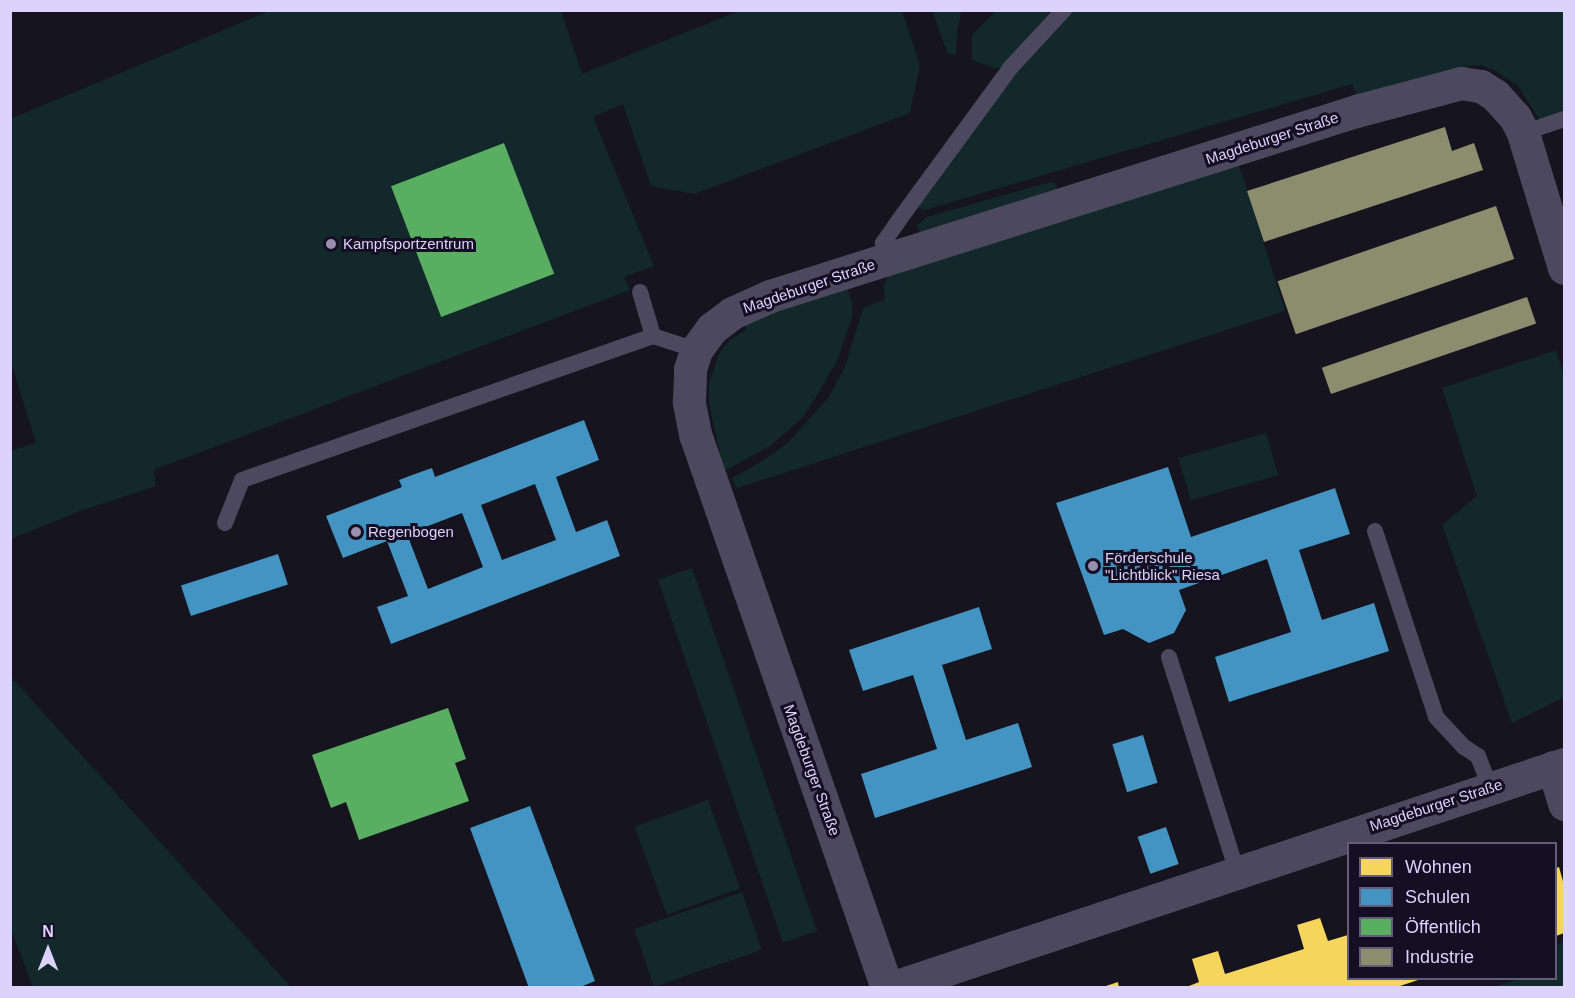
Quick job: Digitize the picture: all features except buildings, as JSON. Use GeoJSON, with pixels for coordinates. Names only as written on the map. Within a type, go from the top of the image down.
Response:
{"type":"FeatureCollection","features":[{"type":"Feature","properties":{"kind":"street","name":"Magdeburger Straße"},"geometry":{"type":"LineString","coordinates":[[1522,133],[1505,105],[1481,86],[1461,83],[1345,115],[748,304],[711,329],[696,350],[690,369],[689,402],[695,434],[889,987],[970,974],[1237,871],[1559,765]]}},
{"type":"Feature","properties":{"kind":"street"},"geometry":{"type":"LineString","coordinates":[[1522,133],[1563,259]]}},
{"type":"Feature","properties":{"kind":"street"},"geometry":{"type":"LineString","coordinates":[[1559,765],[1564,804]]}},
{"type":"Feature","properties":{"kind":"lane"},"geometry":{"type":"LineString","coordinates":[[885,260],[883,243],[913,201],[1011,68],[1064,10]]}},
{"type":"Feature","properties":{"kind":"lane"},"geometry":{"type":"LineString","coordinates":[[1522,133],[1564,119]]}},
{"type":"Feature","properties":{"kind":"lane"},"geometry":{"type":"LineString","coordinates":[[640,292],[653,336]]}},
{"type":"Feature","properties":{"kind":"lane"},"geometry":{"type":"LineString","coordinates":[[225,523],[242,480],[653,336],[696,350]]}},
{"type":"Feature","properties":{"kind":"lane"},"geometry":{"type":"LineString","coordinates":[[1375,531],[1436,717],[1464,747],[1478,756],[1490,788]]}},
{"type":"Feature","properties":{"kind":"lane"},"geometry":{"type":"LineString","coordinates":[[1169,657],[1237,871]]}},
{"type":"Feature","properties":{"kind":"green space","name":"Kampfsportzentrum"},"geometry":{"type":"Polygon","coordinates":[[[269,11],[561,11],[582,74],[739,11],[902,11],[920,65],[910,113],[694,194],[651,186],[623,104],[593,117],[654,266],[624,277],[630,290],[153,470],[156,486],[80,511],[11,539],[11,451],[36,443],[11,362],[10,119],[269,11]]]}},
{"type":"Feature","properties":{"kind":"green space"},"geometry":{"type":"Polygon","coordinates":[[[932,11],[962,11],[957,30],[956,54],[948,54],[932,11]]]}},
{"type":"Feature","properties":{"kind":"green space"},"geometry":{"type":"Polygon","coordinates":[[[996,11],[1057,11],[1001,68],[994,68],[972,60],[972,35],[996,11]]]}},
{"type":"Feature","properties":{"kind":"green space"},"geometry":{"type":"Polygon","coordinates":[[[1073,11],[1564,11],[1564,112],[1540,121],[1518,86],[1496,71],[1481,65],[1461,67],[1358,98],[1352,84],[925,210],[918,208],[1012,75],[1073,11]]]}},
{"type":"Feature","properties":{"kind":"green space"},"geometry":{"type":"Polygon","coordinates":[[[1238,162],[1285,311],[737,488],[732,478],[761,462],[789,442],[828,398],[845,367],[863,308],[885,299],[884,286],[888,276],[1238,162]]]}},
{"type":"Feature","properties":{"kind":"green space"},"geometry":{"type":"Polygon","coordinates":[[[1051,182],[1056,184],[1059,195],[922,236],[917,226],[926,217],[1051,182]]]}},
{"type":"Feature","properties":{"kind":"green space"},"geometry":{"type":"Polygon","coordinates":[[[846,284],[852,302],[852,317],[837,361],[804,416],[770,446],[724,471],[709,404],[709,384],[719,353],[731,339],[746,330],[745,319],[846,284]]]}},
{"type":"Feature","properties":{"kind":"green space"},"geometry":{"type":"Polygon","coordinates":[[[1556,350],[1564,376],[1564,701],[1562,698],[1512,723],[1442,525],[1477,496],[1442,388],[1556,350]]]}},
{"type":"Feature","properties":{"kind":"green space"},"geometry":{"type":"Polygon","coordinates":[[[1266,433],[1278,475],[1191,500],[1179,458],[1266,433]]]}},
{"type":"Feature","properties":{"kind":"green space"},"geometry":{"type":"Polygon","coordinates":[[[692,568],[817,931],[783,943],[658,580],[692,568]]]}},
{"type":"Feature","properties":{"kind":"green space"},"geometry":{"type":"Polygon","coordinates":[[[10,677],[291,987],[33,987],[11,929],[10,677]]]}},
{"type":"Feature","properties":{"kind":"green space"},"geometry":{"type":"Polygon","coordinates":[[[708,800],[740,888],[667,915],[635,827],[708,800]]]}},
{"type":"Feature","properties":{"kind":"green space"},"geometry":{"type":"Polygon","coordinates":[[[742,892],[762,950],[654,987],[634,929],[742,892]]]}},
{"type":"Feature","properties":{"kind":"green space"},"geometry":{"type":"Polygon","coordinates":[[[1564,942],[1564,987],[1492,987],[1516,980],[1557,980],[1557,945],[1564,942]]]}},
{"type":"Feature","properties":{"kind":"place","name":"Kampfsportzentrum"},"geometry":{"type":"Point","coordinates":[331,244]}},
{"type":"Feature","properties":{"kind":"place","name":"Regenbogen"},"geometry":{"type":"Point","coordinates":[356,532]}},
{"type":"Feature","properties":{"kind":"place","name":"Förderschule \"Lichtblick\" Riesa"},"geometry":{"type":"Point","coordinates":[1093,566]}}]}
